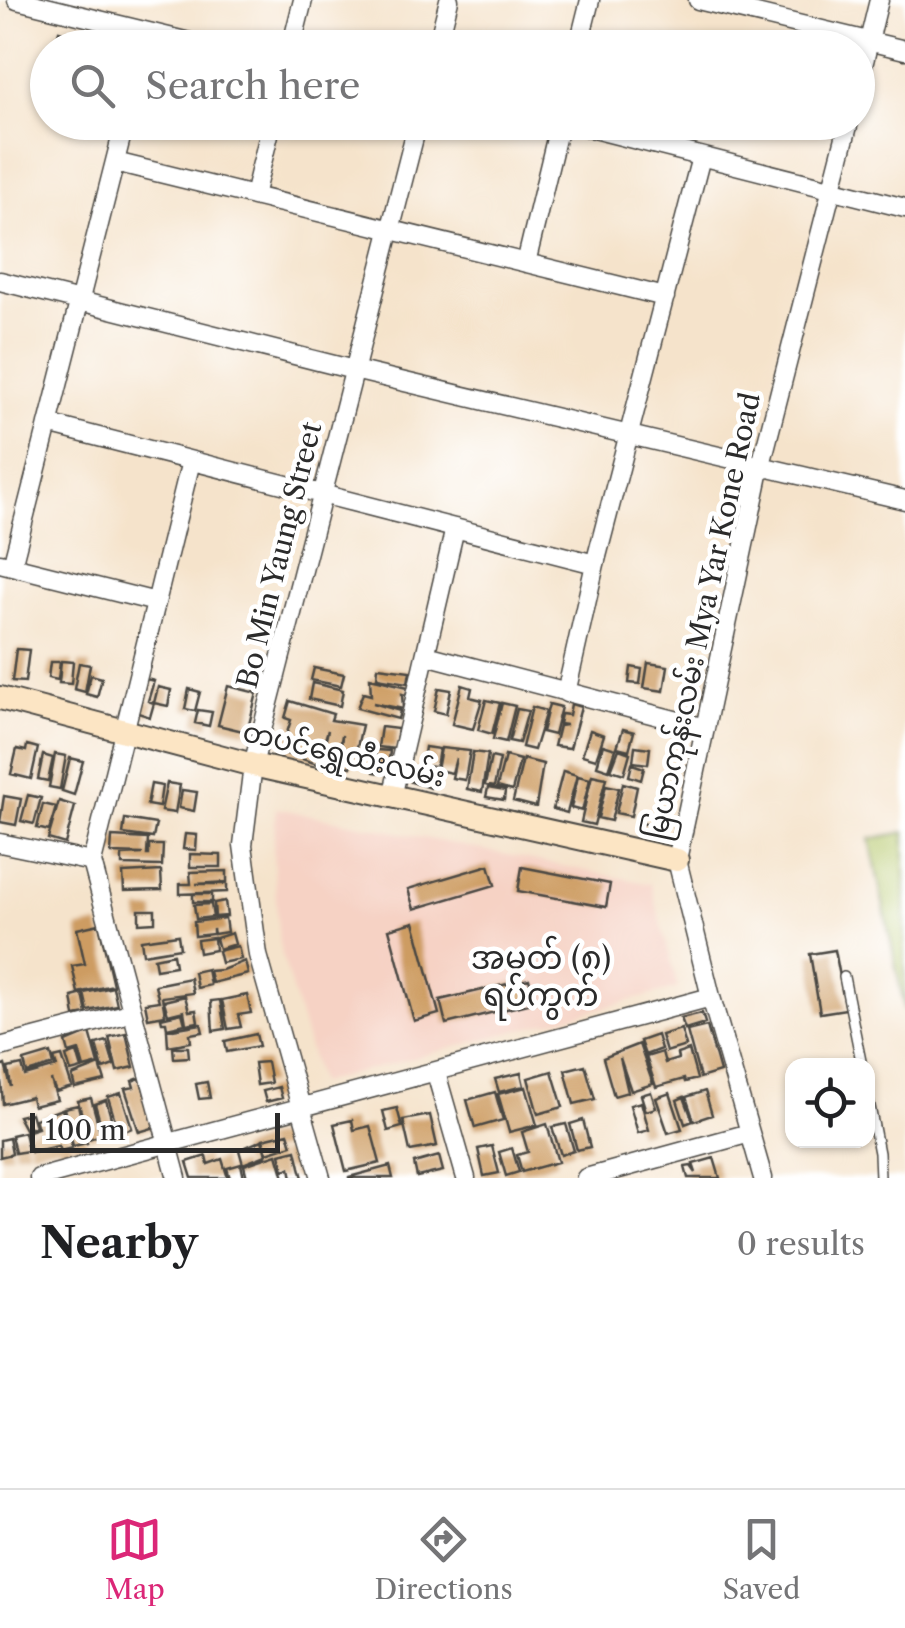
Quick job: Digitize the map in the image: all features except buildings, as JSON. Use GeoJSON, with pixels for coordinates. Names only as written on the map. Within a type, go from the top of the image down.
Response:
{"type":"FeatureCollection","features":[{"type":"Feature","properties":{"kind":"street"},"geometry":{"type":"LineString","coordinates":[[17,0],[114,30]]}},
{"type":"Feature","properties":{"kind":"street"},"geometry":{"type":"LineString","coordinates":[[296,30],[303,0]]}},
{"type":"Feature","properties":{"kind":"street"},"geometry":{"type":"LineString","coordinates":[[442,30],[449,0]]}},
{"type":"Feature","properties":{"kind":"street"},"geometry":{"type":"LineString","coordinates":[[582,30],[590,0]]}},
{"type":"Feature","properties":{"kind":"street"},"geometry":{"type":"LineString","coordinates":[[698,0],[826,30]]}},
{"type":"Feature","properties":{"kind":"street"},"geometry":{"type":"LineString","coordinates":[[871,30],[879,0]]}},
{"type":"Feature","properties":{"kind":"street"},"geometry":{"type":"LineString","coordinates":[[875,42],[905,50]]}},
{"type":"Feature","properties":{"kind":"street"},"geometry":{"type":"LineString","coordinates":[[120,140],[48,424],[6,564],[156,602]]}},
{"type":"Feature","properties":{"kind":"street"},"geometry":{"type":"LineString","coordinates":[[254,196],[268,140]]}},
{"type":"Feature","properties":{"kind":"street","name":"Bo Min Yaung Street"},"geometry":{"type":"LineString","coordinates":[[321,1178],[258,955],[243,846],[253,765],[413,140]]}},
{"type":"Feature","properties":{"kind":"street"},"geometry":{"type":"LineString","coordinates":[[526,262],[558,140]]}},
{"type":"Feature","properties":{"kind":"street"},"geometry":{"type":"LineString","coordinates":[[634,140],[905,208]]}},
{"type":"Feature","properties":{"kind":"street","name":"မြယာကုန်းလမ်း Mya Yar Kone Road"},"geometry":{"type":"LineString","coordinates":[[763,1178],[677,860],[761,464],[845,140]]}},
{"type":"Feature","properties":{"kind":"street"},"geometry":{"type":"LineString","coordinates":[[566,693],[595,564],[701,157]]}},
{"type":"Feature","properties":{"kind":"street"},"geometry":{"type":"LineString","coordinates":[[115,162],[665,297]]}},
{"type":"Feature","properties":{"kind":"street"},"geometry":{"type":"LineString","coordinates":[[0,282],[905,500]]}},
{"type":"Feature","properties":{"kind":"street"},"geometry":{"type":"LineString","coordinates":[[48,424],[595,564]]}},
{"type":"Feature","properties":{"kind":"street"},"geometry":{"type":"LineString","coordinates":[[177,1178],[92,862],[191,461]]}},
{"type":"Feature","properties":{"kind":"street"},"geometry":{"type":"LineString","coordinates":[[392,797],[455,528]]}},
{"type":"Feature","properties":{"kind":"street"},"geometry":{"type":"LineString","coordinates":[[426,654],[705,728]]}},
{"type":"Feature","properties":{"kind":"street","name":"တပင်ရွှေထီးလမ်း"},"geometry":{"type":"LineString","coordinates":[[0,698],[253,765],[677,860]]}},
{"type":"Feature","properties":{"kind":"street"},"geometry":{"type":"LineString","coordinates":[[0,843],[92,862]]}},
{"type":"Feature","properties":{"kind":"street"},"geometry":{"type":"LineString","coordinates":[[40,1178],[711,997]]}},
{"type":"Feature","properties":{"kind":"street"},"geometry":{"type":"LineString","coordinates":[[0,1047],[130,1013]]}},
{"type":"Feature","properties":{"kind":"street"},"geometry":{"type":"LineString","coordinates":[[436,1072],[466,1178]]}},
{"type":"Feature","properties":{"kind":"street"},"geometry":{"type":"LineString","coordinates":[[586,1178],[614,1174],[750,1133]]}},
{"type":"Feature","properties":{"kind":"lane"},"geometry":{"type":"LineString","coordinates":[[844,977],[860,1058]]}},
{"type":"Feature","properties":{"kind":"lane"},"geometry":{"type":"LineString","coordinates":[[875,1132],[880,1178]]}},
{"type":"Feature","properties":{"kind":"shaded area"},"geometry":{"type":"Polygon","coordinates":[[[276,808],[651,884],[678,988],[319,1083],[279,944],[273,852],[276,808]]]}},
{"type":"Feature","properties":{"kind":"green space"},"geometry":{"type":"Polygon","coordinates":[[[905,832],[905,1011],[870,839],[905,832]]]}},
{"type":"Feature","properties":{"kind":"district","name":"အမှတ် (၈) ရပ်ကွက်"},"geometry":{"type":"Point","coordinates":[541,976]}}]}
